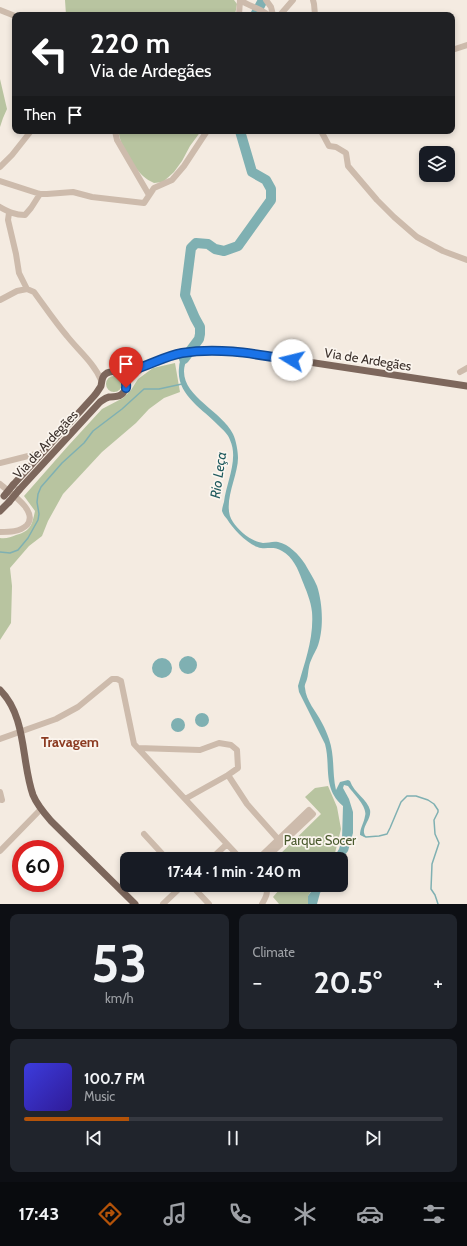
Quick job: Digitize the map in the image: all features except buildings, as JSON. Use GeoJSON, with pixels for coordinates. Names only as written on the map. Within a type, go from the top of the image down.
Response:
{"type":"FeatureCollection","features":[{"type":"Feature","properties":{"kind":"main road","name":"Via de Ardegães"},"geometry":{"type":"LineString","coordinates":[[16,488],[44,452],[94,396],[104,376],[112,371],[117,372],[132,370],[170,356],[208,350],[242,352],[467,386]]}},
{"type":"Feature","properties":{"kind":"main road","name":"Via de Ardegães"},"geometry":{"type":"LineString","coordinates":[[0,511],[4,500],[100,402],[110,397],[120,396],[124,393],[126,383],[132,375],[148,365]]}},
{"type":"Feature","properties":{"kind":"main road"},"geometry":{"type":"LineString","coordinates":[[117,372],[122,374],[126,383]]}},
{"type":"Feature","properties":{"kind":"main road"},"geometry":{"type":"LineString","coordinates":[[101,383],[102,390],[110,397]]}},
{"type":"Feature","properties":{"kind":"main road"},"geometry":{"type":"LineString","coordinates":[[0,690],[5,695],[15,713],[33,796],[41,809],[135,904]]}},
{"type":"Feature","properties":{"kind":"street"},"geometry":{"type":"LineString","coordinates":[[239,12],[240,0],[264,12]]}},
{"type":"Feature","properties":{"kind":"street"},"geometry":{"type":"LineString","coordinates":[[266,0],[271,7],[272,12]]}},
{"type":"Feature","properties":{"kind":"street"},"geometry":{"type":"LineString","coordinates":[[283,12],[293,0]]}},
{"type":"Feature","properties":{"kind":"street"},"geometry":{"type":"LineString","coordinates":[[313,0],[315,12]]}},
{"type":"Feature","properties":{"kind":"street"},"geometry":{"type":"LineString","coordinates":[[0,10],[12,15]]}},
{"type":"Feature","properties":{"kind":"street"},"geometry":{"type":"LineString","coordinates":[[455,49],[467,45]]}},
{"type":"Feature","properties":{"kind":"street"},"geometry":{"type":"LineString","coordinates":[[0,167],[12,155],[29,134]]}},
{"type":"Feature","properties":{"kind":"street"},"geometry":{"type":"LineString","coordinates":[[116,134],[117,140],[149,195]]}},
{"type":"Feature","properties":{"kind":"street"},"geometry":{"type":"LineString","coordinates":[[0,181],[40,194],[73,192],[87,196],[144,203],[154,188],[172,180],[184,166],[205,134]]}},
{"type":"Feature","properties":{"kind":"street"},"geometry":{"type":"LineString","coordinates":[[323,134],[329,146],[336,147],[346,153],[348,166],[377,200],[394,217],[417,237],[443,251],[467,260]]}},
{"type":"Feature","properties":{"kind":"street"},"geometry":{"type":"LineString","coordinates":[[0,207],[17,215],[25,215],[40,194]]}},
{"type":"Feature","properties":{"kind":"street"},"geometry":{"type":"LineString","coordinates":[[9,212],[8,220],[19,273],[27,289]]}},
{"type":"Feature","properties":{"kind":"street"},"geometry":{"type":"LineString","coordinates":[[0,300],[17,291],[27,289],[34,292],[66,334],[94,367],[98,373],[101,383]]}},
{"type":"Feature","properties":{"kind":"street"},"geometry":{"type":"LineString","coordinates":[[460,372],[467,368]]}},
{"type":"Feature","properties":{"kind":"street"},"geometry":{"type":"LineString","coordinates":[[0,463],[44,452]]}},
{"type":"Feature","properties":{"kind":"street"},"geometry":{"type":"LineString","coordinates":[[0,484],[21,501],[28,510],[30,516],[29,523],[24,528],[13,532],[0,532]]}},
{"type":"Feature","properties":{"kind":"street"},"geometry":{"type":"LineString","coordinates":[[0,739],[56,719],[78,708],[112,679],[117,678],[121,681],[134,744],[234,852]]}},
{"type":"Feature","properties":{"kind":"street"},"geometry":{"type":"LineString","coordinates":[[138,748],[200,750],[219,744],[231,745],[237,750],[238,768],[185,799]]}},
{"type":"Feature","properties":{"kind":"street"},"geometry":{"type":"LineString","coordinates":[[228,775],[247,804],[278,839]]}},
{"type":"Feature","properties":{"kind":"street"},"geometry":{"type":"LineString","coordinates":[[0,792],[2,800]]}},
{"type":"Feature","properties":{"kind":"street"},"geometry":{"type":"LineString","coordinates":[[1,851],[41,809]]}},
{"type":"Feature","properties":{"kind":"street"},"geometry":{"type":"LineString","coordinates":[[265,852],[309,810],[313,814],[272,852]]}},
{"type":"Feature","properties":{"kind":"street"},"geometry":{"type":"LineString","coordinates":[[144,834],[160,852]]}},
{"type":"Feature","properties":{"kind":"street"},"geometry":{"type":"LineString","coordinates":[[218,852],[227,844]]}},
{"type":"Feature","properties":{"kind":"street"},"geometry":{"type":"LineString","coordinates":[[163,904],[176,892]]}},
{"type":"Feature","properties":{"kind":"street"},"geometry":{"type":"LineString","coordinates":[[198,892],[209,904]]}},
{"type":"Feature","properties":{"kind":"street"},"geometry":{"type":"LineString","coordinates":[[262,904],[267,892]]}},
{"type":"Feature","properties":{"kind":"green space"},"geometry":{"type":"Polygon","coordinates":[[[65,0],[234,0],[237,4],[236,12],[66,12],[65,0]]]}},
{"type":"Feature","properties":{"kind":"green space"},"geometry":{"type":"Polygon","coordinates":[[[0,79],[7,109],[0,127],[0,79]]]}},
{"type":"Feature","properties":{"kind":"green space"},"geometry":{"type":"Polygon","coordinates":[[[119,134],[199,134],[174,172],[163,182],[154,183],[139,172],[131,161],[119,134]]]}},
{"type":"Feature","properties":{"kind":"green space"},"geometry":{"type":"Polygon","coordinates":[[[175,363],[180,392],[164,398],[149,409],[136,423],[102,452],[63,494],[48,521],[42,536],[29,546],[10,568],[12,586],[11,623],[0,640],[0,538],[8,538],[25,532],[30,527],[35,511],[24,496],[102,409],[123,398],[131,390],[138,379],[153,368],[175,363]]]}},
{"type":"Feature","properties":{"kind":"green space"},"geometry":{"type":"Polygon","coordinates":[[[111,376],[117,376],[122,381],[120,390],[117,392],[111,392],[106,387],[106,381],[111,376]]]}},
{"type":"Feature","properties":{"kind":"green space","name":"Parque Socer"},"geometry":{"type":"Polygon","coordinates":[[[328,786],[337,807],[341,829],[335,852],[282,852],[321,814],[305,797],[315,788],[328,786]]]}},
{"type":"Feature","properties":{"kind":"green space","name":"Parque Socer"},"geometry":{"type":"Polygon","coordinates":[[[277,892],[311,892],[308,896],[308,904],[279,904],[273,897],[277,892]]]}},
{"type":"Feature","properties":{"kind":"water"},"geometry":{"type":"Polygon","coordinates":[[[191,352],[185,366],[185,377],[189,388],[226,424],[233,434],[236,442],[238,455],[237,466],[229,499],[230,515],[233,522],[242,532],[255,541],[263,543],[278,542],[290,547],[303,561],[317,586],[322,626],[317,648],[310,665],[305,686],[306,693],[309,702],[323,725],[331,745],[336,790],[340,782],[350,781],[367,803],[370,810],[364,830],[366,837],[360,835],[365,816],[364,808],[360,800],[348,786],[344,785],[343,788],[349,799],[353,812],[353,833],[347,852],[337,852],[342,839],[343,806],[332,792],[328,776],[327,752],[325,744],[299,692],[298,686],[312,631],[312,612],[309,600],[297,568],[292,560],[282,551],[271,548],[256,547],[251,544],[237,532],[223,513],[222,508],[233,463],[232,447],[227,434],[186,394],[179,378],[179,366],[182,354],[191,352]]]}},
{"type":"Feature","properties":{"kind":"water"},"geometry":{"type":"Polygon","coordinates":[[[184,656],[192,656],[197,661],[195,672],[192,674],[184,674],[179,669],[179,661],[184,656]]]}},
{"type":"Feature","properties":{"kind":"water"},"geometry":{"type":"Polygon","coordinates":[[[162,658],[169,661],[172,668],[169,675],[162,678],[155,675],[152,668],[155,661],[162,658]]]}},
{"type":"Feature","properties":{"kind":"water"},"geometry":{"type":"Polygon","coordinates":[[[202,713],[207,715],[209,720],[207,725],[202,727],[197,725],[195,720],[197,715],[202,713]]]}},
{"type":"Feature","properties":{"kind":"water"},"geometry":{"type":"Polygon","coordinates":[[[175,718],[181,718],[185,722],[185,728],[181,732],[175,732],[171,728],[171,722],[175,718]]]}},
{"type":"Feature","properties":{"kind":"water"},"geometry":{"type":"Polygon","coordinates":[[[311,892],[321,892],[317,904],[308,904],[308,896],[311,892]]]}},
{"type":"Feature","properties":{"kind":"waterway","name":"Rio Leça"},"geometry":{"type":"LineString","coordinates":[[257,12],[263,0]]}},
{"type":"Feature","properties":{"kind":"waterway","name":"Rio Leça"},"geometry":{"type":"LineString","coordinates":[[184,359],[199,339],[200,334],[200,327],[185,295],[191,248],[196,243],[208,244],[215,249],[224,251],[238,246],[271,200],[271,189],[266,180],[252,172],[241,134]]}},
{"type":"Feature","properties":{"kind":"waterway"},"geometry":{"type":"LineString","coordinates":[[0,552],[10,553],[18,550],[28,538],[38,520],[39,514],[37,502],[41,487],[62,463],[84,443],[93,431],[122,409],[144,389],[159,389],[182,384]]}},
{"type":"Feature","properties":{"kind":"waterway"},"geometry":{"type":"LineString","coordinates":[[362,835],[366,837],[387,834],[401,802],[407,796],[416,796],[428,800],[434,804],[438,810],[434,820],[435,834],[439,843],[432,864],[431,889],[438,904]]}},
{"type":"Feature","properties":{"kind":"district","name":"Travagem"},"geometry":{"type":"Point","coordinates":[70,742]}},
{"type":"Feature","properties":{"kind":"route"},"geometry":{"type":"LineString","coordinates":[[126,388],[125,378],[122,374],[117,372],[132,370],[170,356],[208,350],[242,352],[292,360]]}}]}
